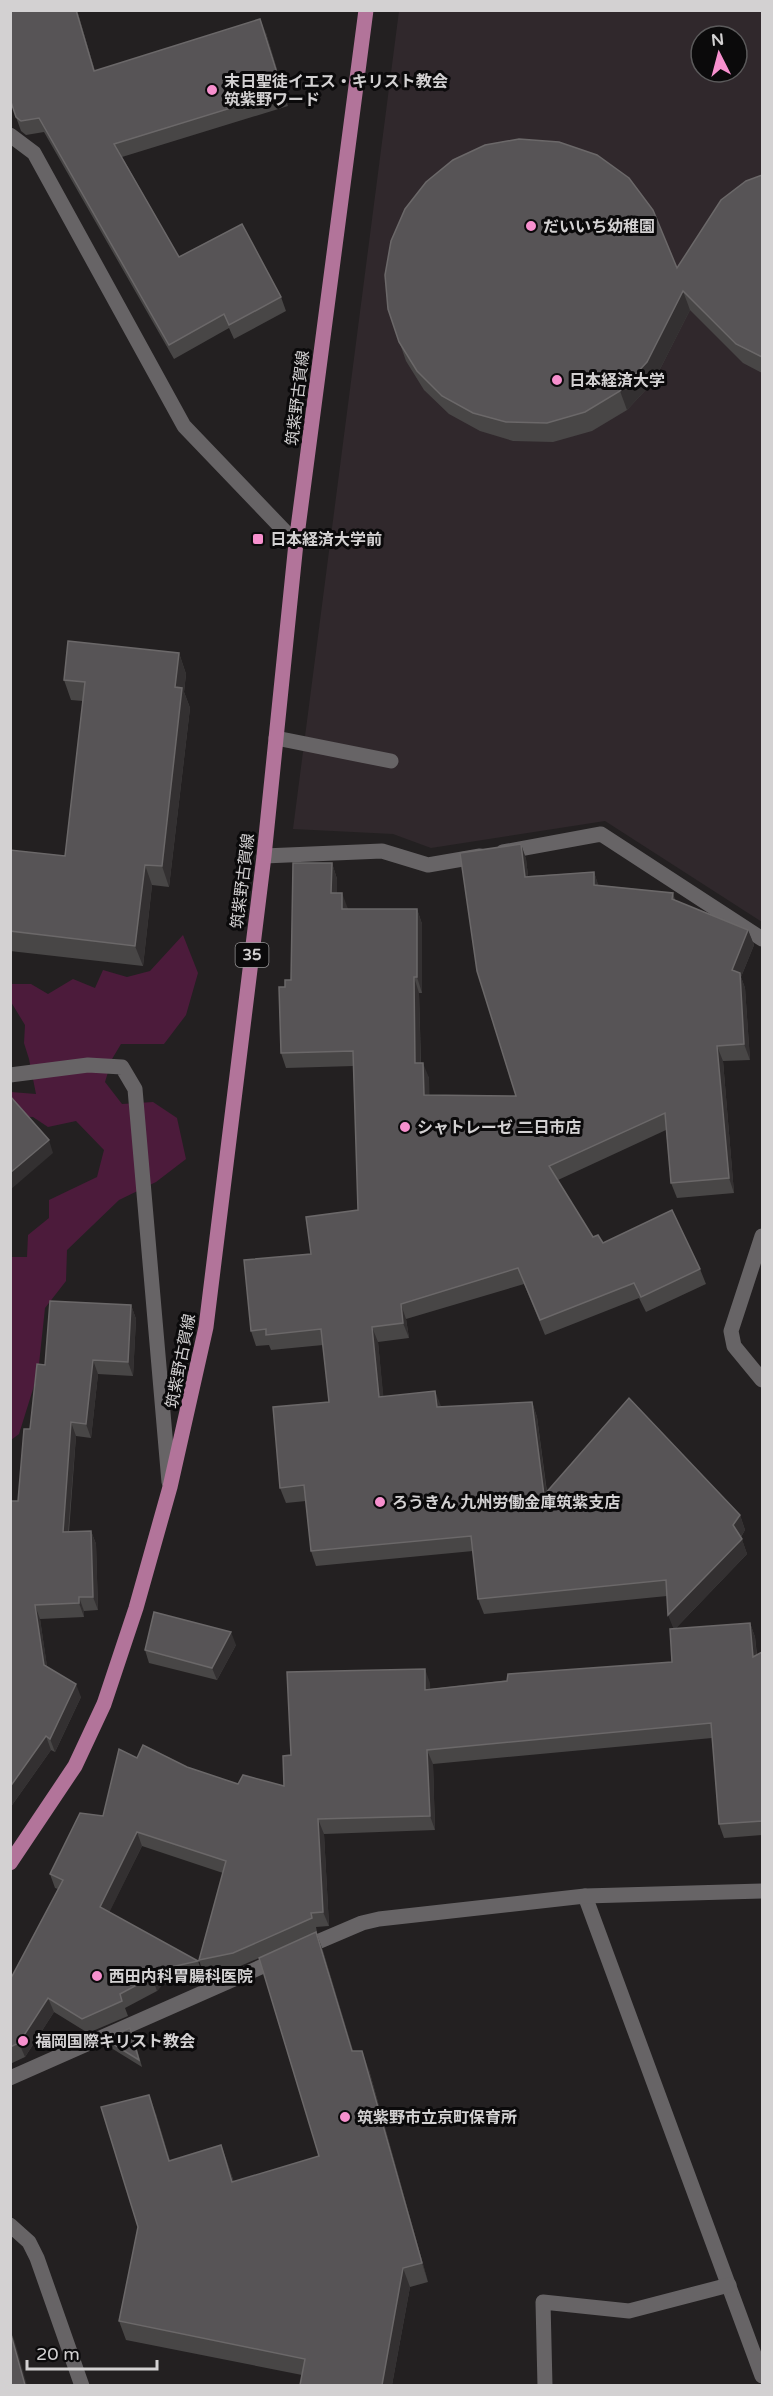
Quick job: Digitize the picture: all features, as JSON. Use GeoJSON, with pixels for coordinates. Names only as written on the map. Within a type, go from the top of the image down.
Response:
{"type":"FeatureCollection","features":[{"type":"Feature","properties":{"kind":"main road","name":"筑紫野古賀線"},"geometry":{"type":"LineString","coordinates":[[10,1863],[75,1766],[104,1704],[136,1608],[170,1488],[206,1327],[264,856],[296,543],[366,10]]}},
{"type":"Feature","properties":{"kind":"street"},"geometry":{"type":"LineString","coordinates":[[10,135],[34,153],[184,426],[296,543]]}},
{"type":"Feature","properties":{"kind":"street"},"geometry":{"type":"LineString","coordinates":[[276,738],[391,761]]}},
{"type":"Feature","properties":{"kind":"street"},"geometry":{"type":"LineString","coordinates":[[264,856],[382,851],[428,865],[601,834],[762,939]]}},
{"type":"Feature","properties":{"kind":"street"},"geometry":{"type":"LineString","coordinates":[[10,1075],[88,1065],[123,1067],[135,1089],[170,1488]]}},
{"type":"Feature","properties":{"kind":"street"},"geometry":{"type":"LineString","coordinates":[[762,1236],[731,1332],[734,1346],[762,1380]]}},
{"type":"Feature","properties":{"kind":"street"},"geometry":{"type":"LineString","coordinates":[[10,2078],[362,1923],[379,1919],[585,1896],[762,1891]]}},
{"type":"Feature","properties":{"kind":"street"},"geometry":{"type":"LineString","coordinates":[[585,1896],[762,2376]]}},
{"type":"Feature","properties":{"kind":"street"},"geometry":{"type":"LineString","coordinates":[[10,2225],[29,2242],[37,2258],[82,2385]]}},
{"type":"Feature","properties":{"kind":"street"},"geometry":{"type":"LineString","coordinates":[[545,2385],[543,2302],[629,2311],[729,2285]]}},
{"type":"Feature","properties":{"kind":"shaded area","name":"日本経済大学"},"geometry":{"type":"Polygon","coordinates":[[[399,11],[762,11],[762,922],[605,821],[431,848],[393,834],[293,829],[399,11]]]}},
{"type":"Feature","properties":{"kind":"shaded area"},"geometry":{"type":"Polygon","coordinates":[[[183,935],[198,973],[186,1015],[164,1044],[121,1044],[112,1059],[105,1082],[122,1104],[153,1102],[177,1118],[186,1159],[156,1182],[119,1200],[67,1250],[66,1281],[45,1308],[38,1373],[19,1434],[11,1440],[11,1257],[27,1257],[28,1235],[49,1218],[49,1200],[97,1177],[104,1150],[76,1121],[48,1127],[33,1117],[11,1116],[11,1092],[36,1094],[24,1043],[25,1025],[11,1002],[11,984],[31,984],[48,994],[73,979],[95,988],[103,970],[127,977],[150,971],[183,935]]]}},
{"type":"Feature","properties":{"kind":"building"},"geometry":{"type":"Polygon","coordinates":[[[10,10],[76,10],[94,71],[260,19],[283,92],[114,144],[179,257],[242,224],[281,297],[229,325],[224,314],[169,345],[39,118],[21,121],[16,117],[10,99],[10,10]]]}},
{"type":"Feature","properties":{"kind":"building"},"geometry":{"type":"Polygon","coordinates":[[[519,139],[559,142],[597,155],[629,178],[653,210],[677,268],[721,200],[746,181],[762,175],[762,357],[736,344],[683,291],[647,362],[620,391],[585,412],[547,423],[506,422],[473,413],[442,396],[417,371],[399,342],[388,309],[385,275],[391,241],[405,209],[426,182],[453,160],[485,145],[519,139]]]}},
{"type":"Feature","properties":{"kind":"building"},"geometry":{"type":"Polygon","coordinates":[[[68,641],[179,653],[175,687],[182,688],[162,866],[145,865],[135,946],[10,931],[10,850],[65,856],[85,682],[64,680],[68,641]]]}},
{"type":"Feature","properties":{"kind":"building"},"geometry":{"type":"Polygon","coordinates":[[[521,844],[525,877],[594,872],[594,885],[673,893],[672,899],[748,930],[732,970],[740,973],[744,1044],[717,1046],[729,1178],[671,1183],[665,1113],[549,1166],[593,1237],[598,1235],[603,1243],[672,1210],[700,1269],[641,1297],[634,1283],[540,1320],[518,1268],[401,1304],[403,1323],[372,1327],[379,1397],[435,1391],[437,1407],[532,1402],[544,1495],[629,1398],[740,1515],[733,1525],[742,1539],[668,1615],[666,1580],[478,1599],[471,1536],[311,1551],[304,1485],[280,1488],[273,1407],[329,1402],[321,1329],[266,1335],[266,1329],[251,1331],[244,1260],[311,1254],[306,1217],[358,1210],[353,1051],[281,1053],[279,987],[285,987],[285,980],[291,980],[293,863],[332,863],[331,893],[342,893],[342,909],[417,909],[417,977],[414,977],[415,1063],[423,1063],[424,1095],[516,1096],[477,971],[460,853],[521,844]]]}},
{"type":"Feature","properties":{"kind":"building"},"geometry":{"type":"Polygon","coordinates":[[[10,1096],[49,1140],[10,1173],[10,1096]]]}},
{"type":"Feature","properties":{"kind":"building"},"geometry":{"type":"Polygon","coordinates":[[[50,1301],[131,1305],[128,1362],[93,1360],[86,1424],[71,1422],[63,1532],[91,1531],[93,1597],[79,1597],[79,1603],[35,1605],[44,1665],[76,1684],[50,1739],[46,1736],[10,1787],[10,1501],[18,1501],[24,1429],[30,1429],[37,1364],[45,1365],[50,1301]]]}},
{"type":"Feature","properties":{"kind":"building"},"geometry":{"type":"Polygon","coordinates":[[[154,1612],[231,1632],[212,1668],[145,1650],[154,1612]]]}},
{"type":"Feature","properties":{"kind":"building"},"geometry":{"type":"Polygon","coordinates":[[[750,1623],[753,1657],[762,1652],[762,1821],[719,1824],[711,1723],[427,1750],[430,1816],[318,1819],[323,1912],[311,1913],[312,1918],[233,1953],[199,1960],[226,1861],[137,1832],[100,1907],[198,1961],[158,1970],[152,1977],[120,1994],[122,2001],[82,2019],[48,1998],[19,2043],[10,2047],[10,1980],[63,1880],[50,1874],[80,1813],[103,1816],[119,1749],[137,1758],[143,1745],[187,1767],[238,1784],[243,1775],[284,1786],[283,1756],[291,1755],[287,1672],[425,1669],[425,1690],[507,1681],[508,1674],[672,1662],[670,1629],[750,1623]]]}},
{"type":"Feature","properties":{"kind":"building"},"geometry":{"type":"Polygon","coordinates":[[[316,1932],[352,2051],[362,2051],[422,2263],[403,2268],[382,2385],[300,2385],[305,2359],[119,2321],[138,2227],[101,2107],[149,2095],[169,2161],[221,2145],[232,2182],[319,2156],[259,1958],[316,1932]]]}},
{"type":"Feature","properties":{"kind":"building"},"geometry":{"type":"Polygon","coordinates":[[[130,2028],[139,2060],[105,2039],[130,2028]]]}},
{"type":"Feature","properties":{"kind":"building"},"geometry":{"type":"Polygon","coordinates":[[[10,2331],[25,2385],[10,2385],[10,2331]]]}},
{"type":"Feature","properties":{"kind":"place","name":"末日聖徒イエス・キリスト教会 筑紫野ワード"},"geometry":{"type":"Point","coordinates":[212,90]}},
{"type":"Feature","properties":{"kind":"place","name":"だいいち幼稚園"},"geometry":{"type":"Point","coordinates":[531,226]}},
{"type":"Feature","properties":{"kind":"place","name":"日本経済大学"},"geometry":{"type":"Point","coordinates":[557,380]}},
{"type":"Feature","properties":{"kind":"place","name":"日本経済大学前"},"geometry":{"type":"Point","coordinates":[258,539]}},
{"type":"Feature","properties":{"kind":"place","name":"シャトレーゼ 二日市店"},"geometry":{"type":"Point","coordinates":[405,1127]}},
{"type":"Feature","properties":{"kind":"place","name":"ろうきん 九州労働金庫筑紫支店"},"geometry":{"type":"Point","coordinates":[380,1502]}},
{"type":"Feature","properties":{"kind":"place","name":"西田内科胃腸科医院"},"geometry":{"type":"Point","coordinates":[97,1976]}},
{"type":"Feature","properties":{"kind":"place","name":"福岡国際キリスト教会"},"geometry":{"type":"Point","coordinates":[23,2041]}},
{"type":"Feature","properties":{"kind":"place","name":"筑紫野市立京町保育所"},"geometry":{"type":"Point","coordinates":[345,2117]}}]}
